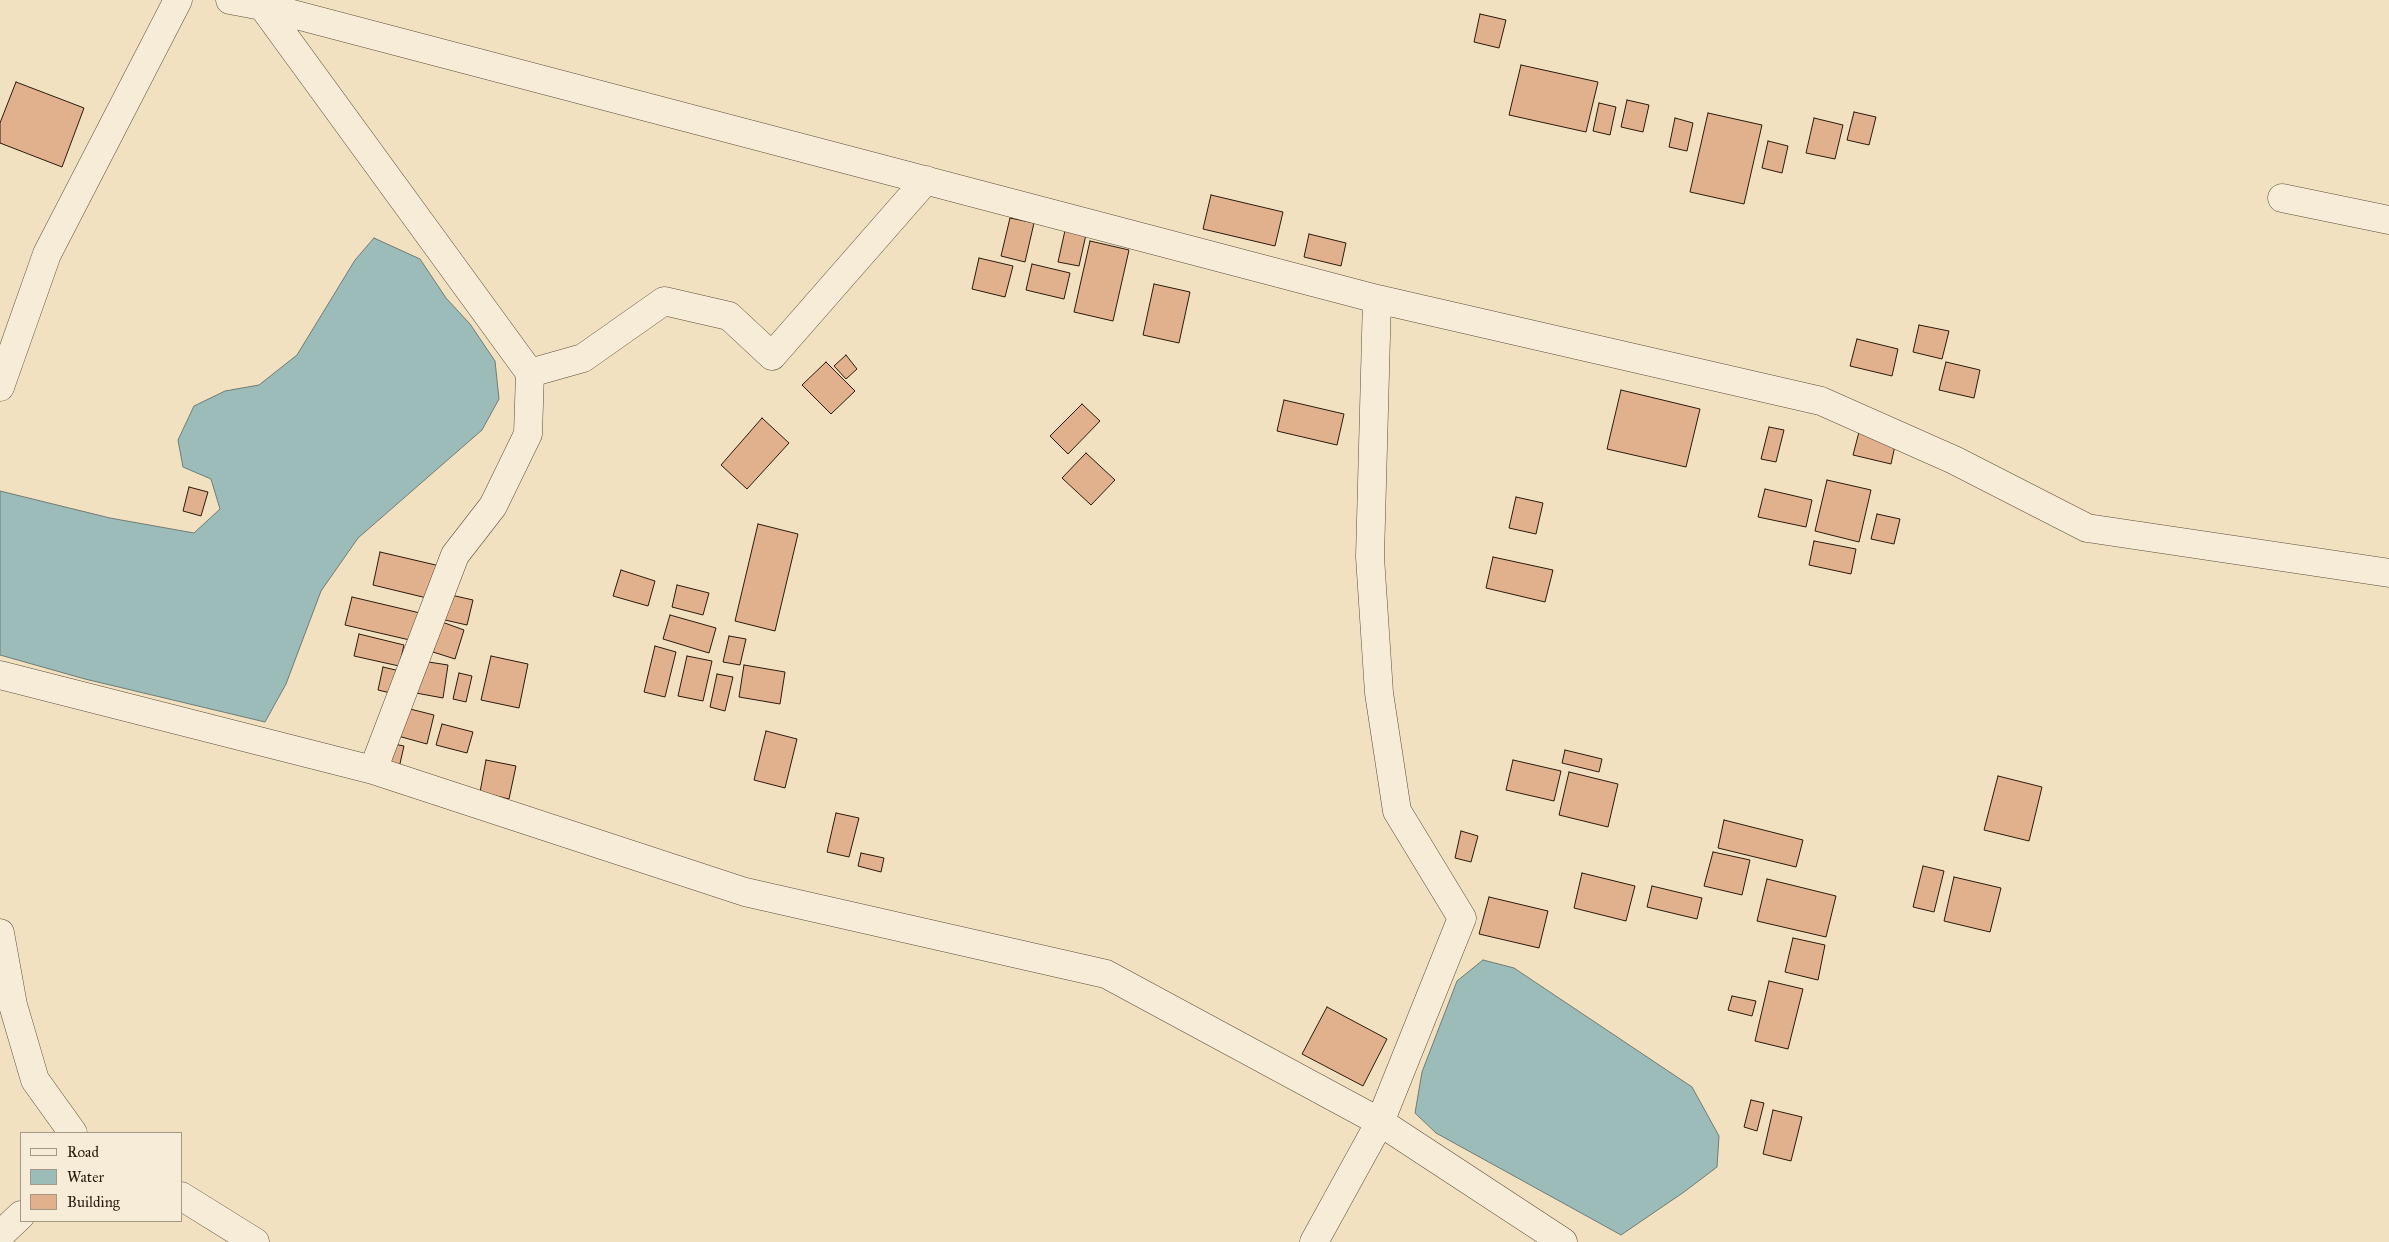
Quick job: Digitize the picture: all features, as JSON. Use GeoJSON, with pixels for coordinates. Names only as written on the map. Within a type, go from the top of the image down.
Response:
{"type":"FeatureCollection","features":[{"type":"Feature","properties":{"kind":"street"},"geometry":{"type":"LineString","coordinates":[[0,387],[47,254],[178,0]]}},
{"type":"Feature","properties":{"kind":"street"},"geometry":{"type":"LineString","coordinates":[[230,0],[260,3],[1377,298],[1821,401],[1954,460],[2087,528],[2389,573]]}},
{"type":"Feature","properties":{"kind":"street"},"geometry":{"type":"LineString","coordinates":[[260,3],[530,373],[528,434],[493,506],[455,555],[373,770]]}},
{"type":"Feature","properties":{"kind":"street"},"geometry":{"type":"LineString","coordinates":[[530,373],[583,358],[664,301],[729,316],[772,356],[926,180]]}},
{"type":"Feature","properties":{"kind":"street"},"geometry":{"type":"LineString","coordinates":[[2282,198],[2389,220]]}},
{"type":"Feature","properties":{"kind":"street"},"geometry":{"type":"LineString","coordinates":[[1314,1242],[1380,1122],[1462,918],[1397,811],[1379,693],[1370,557],[1377,298]]}},
{"type":"Feature","properties":{"kind":"street"},"geometry":{"type":"LineString","coordinates":[[0,675],[373,770],[745,892],[1106,974],[1380,1122],[1563,1242]]}},
{"type":"Feature","properties":{"kind":"street"},"geometry":{"type":"LineString","coordinates":[[0,933],[13,1005],[35,1080],[72,1132]]}},
{"type":"Feature","properties":{"kind":"street"},"geometry":{"type":"LineString","coordinates":[[182,1197],[254,1242]]}},
{"type":"Feature","properties":{"kind":"street"},"geometry":{"type":"LineString","coordinates":[[0,1235],[20,1216]]}},
{"type":"Feature","properties":{"kind":"water"},"geometry":{"type":"Polygon","coordinates":[[[374,238],[420,259],[446,298],[470,324],[495,361],[499,399],[482,430],[358,538],[321,591],[286,684],[265,722],[85,679],[0,655],[0,491],[110,518],[194,533],[220,509],[211,479],[183,467],[178,440],[194,406],[225,391],[259,385],[297,355],[355,260],[374,238]]]}},
{"type":"Feature","properties":{"kind":"water"},"geometry":{"type":"Polygon","coordinates":[[[1483,960],[1514,968],[1692,1087],[1719,1136],[1717,1167],[1621,1235],[1436,1133],[1415,1113],[1422,1072],[1457,981],[1483,960]]]}},
{"type":"Feature","properties":{"kind":"building"},"geometry":{"type":"Polygon","coordinates":[[[1480,14],[1506,20],[1499,48],[1474,42],[1480,14]]]}},
{"type":"Feature","properties":{"kind":"building"},"geometry":{"type":"Polygon","coordinates":[[[1521,65],[1598,82],[1586,132],[1509,115],[1521,65]]]}},
{"type":"Feature","properties":{"kind":"building"},"geometry":{"type":"Polygon","coordinates":[[[16,82],[84,108],[62,167],[0,143],[0,123],[16,82]]]}},
{"type":"Feature","properties":{"kind":"building"},"geometry":{"type":"Polygon","coordinates":[[[1627,100],[1649,105],[1643,132],[1621,127],[1627,100]]]}},
{"type":"Feature","properties":{"kind":"building"},"geometry":{"type":"Polygon","coordinates":[[[1599,103],[1616,107],[1610,135],[1593,131],[1599,103]]]}},
{"type":"Feature","properties":{"kind":"building"},"geometry":{"type":"Polygon","coordinates":[[[1854,112],[1876,117],[1869,145],[1847,140],[1854,112]]]}},
{"type":"Feature","properties":{"kind":"building"},"geometry":{"type":"Polygon","coordinates":[[[1708,113],[1762,125],[1744,204],[1690,192],[1708,113]]]}},
{"type":"Feature","properties":{"kind":"building"},"geometry":{"type":"Polygon","coordinates":[[[1675,118],[1693,123],[1687,151],[1669,147],[1675,118]]]}},
{"type":"Feature","properties":{"kind":"building"},"geometry":{"type":"Polygon","coordinates":[[[1814,118],[1843,125],[1835,159],[1806,153],[1814,118]]]}},
{"type":"Feature","properties":{"kind":"building"},"geometry":{"type":"Polygon","coordinates":[[[1768,141],[1788,146],[1782,173],[1762,168],[1768,141]]]}},
{"type":"Feature","properties":{"kind":"building"},"geometry":{"type":"Polygon","coordinates":[[[1211,195],[1283,212],[1275,246],[1203,229],[1211,195]]]}},
{"type":"Feature","properties":{"kind":"building"},"geometry":{"type":"Polygon","coordinates":[[[1010,218],[1034,223],[1025,262],[1001,256],[1010,218]]]}},
{"type":"Feature","properties":{"kind":"building"},"geometry":{"type":"Polygon","coordinates":[[[1066,226],[1087,230],[1079,266],[1058,262],[1066,226]]]}},
{"type":"Feature","properties":{"kind":"building"},"geometry":{"type":"Polygon","coordinates":[[[1309,234],[1346,243],[1341,266],[1304,257],[1309,234]]]}},
{"type":"Feature","properties":{"kind":"building"},"geometry":{"type":"Polygon","coordinates":[[[1090,241],[1129,250],[1113,321],[1074,312],[1090,241]]]}},
{"type":"Feature","properties":{"kind":"building"},"geometry":{"type":"Polygon","coordinates":[[[979,258],[1013,266],[1005,297],[972,289],[979,258]]]}},
{"type":"Feature","properties":{"kind":"building"},"geometry":{"type":"Polygon","coordinates":[[[1032,264],[1070,273],[1064,299],[1026,290],[1032,264]]]}},
{"type":"Feature","properties":{"kind":"building"},"geometry":{"type":"Polygon","coordinates":[[[1154,284],[1190,292],[1179,343],[1143,335],[1154,284]]]}},
{"type":"Feature","properties":{"kind":"building"},"geometry":{"type":"Polygon","coordinates":[[[1919,325],[1949,331],[1942,359],[1913,352],[1919,325]]]}},
{"type":"Feature","properties":{"kind":"building"},"geometry":{"type":"Polygon","coordinates":[[[1857,339],[1898,349],[1892,376],[1850,366],[1857,339]]]}},
{"type":"Feature","properties":{"kind":"building"},"geometry":{"type":"Polygon","coordinates":[[[846,355],[857,369],[846,379],[834,366],[846,355]]]}},
{"type":"Feature","properties":{"kind":"building"},"geometry":{"type":"Polygon","coordinates":[[[826,362],[855,391],[831,414],[802,385],[826,362]]]}},
{"type":"Feature","properties":{"kind":"building"},"geometry":{"type":"Polygon","coordinates":[[[1946,362],[1980,370],[1974,398],[1939,390],[1946,362]]]}},
{"type":"Feature","properties":{"kind":"building"},"geometry":{"type":"Polygon","coordinates":[[[1621,390],[1700,409],[1686,467],[1607,449],[1621,390]]]}},
{"type":"Feature","properties":{"kind":"building"},"geometry":{"type":"Polygon","coordinates":[[[1284,400],[1344,414],[1337,445],[1277,431],[1284,400]]]}},
{"type":"Feature","properties":{"kind":"building"},"geometry":{"type":"Polygon","coordinates":[[[1082,404],[1100,421],[1068,454],[1050,436],[1082,404]]]}},
{"type":"Feature","properties":{"kind":"building"},"geometry":{"type":"Polygon","coordinates":[[[762,418],[789,443],[747,489],[721,465],[762,418]]]}},
{"type":"Feature","properties":{"kind":"building"},"geometry":{"type":"Polygon","coordinates":[[[1769,427],[1784,430],[1776,462],[1761,459],[1769,427]]]}},
{"type":"Feature","properties":{"kind":"building"},"geometry":{"type":"Polygon","coordinates":[[[1859,432],[1896,441],[1891,464],[1853,455],[1859,432]]]}},
{"type":"Feature","properties":{"kind":"building"},"geometry":{"type":"Polygon","coordinates":[[[1086,453],[1115,480],[1091,505],[1062,478],[1086,453]]]}},
{"type":"Feature","properties":{"kind":"building"},"geometry":{"type":"Polygon","coordinates":[[[1827,480],[1871,490],[1859,542],[1815,531],[1827,480]]]}},
{"type":"Feature","properties":{"kind":"building"},"geometry":{"type":"Polygon","coordinates":[[[189,487],[208,492],[201,516],[183,511],[189,487]]]}},
{"type":"Feature","properties":{"kind":"building"},"geometry":{"type":"Polygon","coordinates":[[[1765,489],[1812,500],[1806,527],[1758,517],[1765,489]]]}},
{"type":"Feature","properties":{"kind":"building"},"geometry":{"type":"Polygon","coordinates":[[[1516,497],[1543,503],[1536,534],[1509,528],[1516,497]]]}},
{"type":"Feature","properties":{"kind":"building"},"geometry":{"type":"Polygon","coordinates":[[[1877,514],[1900,519],[1894,544],[1871,539],[1877,514]]]}},
{"type":"Feature","properties":{"kind":"building"},"geometry":{"type":"Polygon","coordinates":[[[758,524],[798,534],[775,631],[735,621],[758,524]]]}},
{"type":"Feature","properties":{"kind":"building"},"geometry":{"type":"Polygon","coordinates":[[[1814,541],[1856,549],[1851,574],[1809,565],[1814,541]]]}},
{"type":"Feature","properties":{"kind":"building"},"geometry":{"type":"Polygon","coordinates":[[[380,552],[440,566],[431,599],[373,585],[380,552]]]}},
{"type":"Feature","properties":{"kind":"building"},"geometry":{"type":"Polygon","coordinates":[[[1493,557],[1553,570],[1545,602],[1486,588],[1493,557]]]}},
{"type":"Feature","properties":{"kind":"building"},"geometry":{"type":"Polygon","coordinates":[[[621,570],[655,581],[648,606],[613,596],[621,570]]]}},
{"type":"Feature","properties":{"kind":"building"},"geometry":{"type":"Polygon","coordinates":[[[677,585],[709,593],[703,615],[672,607],[677,585]]]}},
{"type":"Feature","properties":{"kind":"building"},"geometry":{"type":"Polygon","coordinates":[[[451,595],[473,600],[467,625],[445,620],[451,595]]]}},
{"type":"Feature","properties":{"kind":"building"},"geometry":{"type":"Polygon","coordinates":[[[352,597],[420,613],[414,641],[345,625],[352,597]]]}},
{"type":"Feature","properties":{"kind":"building"},"geometry":{"type":"Polygon","coordinates":[[[670,615],[716,628],[709,653],[663,639],[670,615]]]}},
{"type":"Feature","properties":{"kind":"building"},"geometry":{"type":"Polygon","coordinates":[[[442,622],[464,630],[455,659],[433,652],[442,622]]]}},
{"type":"Feature","properties":{"kind":"building"},"geometry":{"type":"Polygon","coordinates":[[[359,634],[404,645],[399,666],[354,656],[359,634]]]}},
{"type":"Feature","properties":{"kind":"building"},"geometry":{"type":"Polygon","coordinates":[[[729,636],[746,639],[740,665],[723,662],[729,636]]]}},
{"type":"Feature","properties":{"kind":"building"},"geometry":{"type":"Polygon","coordinates":[[[655,646],[676,652],[665,697],[644,692],[655,646]]]}},
{"type":"Feature","properties":{"kind":"building"},"geometry":{"type":"Polygon","coordinates":[[[491,656],[528,664],[519,708],[481,700],[491,656]]]}},
{"type":"Feature","properties":{"kind":"building"},"geometry":{"type":"Polygon","coordinates":[[[687,656],[712,661],[703,701],[678,696],[687,656]]]}},
{"type":"Feature","properties":{"kind":"building"},"geometry":{"type":"Polygon","coordinates":[[[422,661],[448,665],[443,698],[416,693],[422,661]]]}},
{"type":"Feature","properties":{"kind":"building"},"geometry":{"type":"Polygon","coordinates":[[[744,665],[785,672],[780,704],[739,697],[744,665]]]}},
{"type":"Feature","properties":{"kind":"building"},"geometry":{"type":"Polygon","coordinates":[[[383,667],[404,672],[399,695],[378,690],[383,667]]]}},
{"type":"Feature","properties":{"kind":"building"},"geometry":{"type":"Polygon","coordinates":[[[459,673],[472,676],[466,702],[453,699],[459,673]]]}},
{"type":"Feature","properties":{"kind":"building"},"geometry":{"type":"Polygon","coordinates":[[[717,674],[733,677],[725,711],[710,707],[717,674]]]}},
{"type":"Feature","properties":{"kind":"building"},"geometry":{"type":"Polygon","coordinates":[[[406,708],[434,715],[427,744],[398,736],[406,708]]]}},
{"type":"Feature","properties":{"kind":"building"},"geometry":{"type":"Polygon","coordinates":[[[442,724],[473,732],[467,753],[436,745],[442,724]]]}},
{"type":"Feature","properties":{"kind":"building"},"geometry":{"type":"Polygon","coordinates":[[[766,731],[797,739],[785,788],[754,780],[766,731]]]}},
{"type":"Feature","properties":{"kind":"building"},"geometry":{"type":"Polygon","coordinates":[[[394,744],[404,746],[399,768],[389,766],[394,744]]]}},
{"type":"Feature","properties":{"kind":"building"},"geometry":{"type":"Polygon","coordinates":[[[1565,750],[1602,759],[1599,772],[1562,763],[1565,750]]]}},
{"type":"Feature","properties":{"kind":"building"},"geometry":{"type":"Polygon","coordinates":[[[486,760],[516,766],[509,799],[480,792],[486,760]]]}},
{"type":"Feature","properties":{"kind":"building"},"geometry":{"type":"Polygon","coordinates":[[[1513,760],[1561,771],[1554,801],[1506,790],[1513,760]]]}},
{"type":"Feature","properties":{"kind":"building"},"geometry":{"type":"Polygon","coordinates":[[[1569,772],[1618,784],[1608,827],[1559,815],[1569,772]]]}},
{"type":"Feature","properties":{"kind":"building"},"geometry":{"type":"Polygon","coordinates":[[[1998,776],[2042,787],[2029,841],[1984,830],[1998,776]]]}},
{"type":"Feature","properties":{"kind":"building"},"geometry":{"type":"Polygon","coordinates":[[[836,813],[859,818],[849,857],[827,852],[836,813]]]}},
{"type":"Feature","properties":{"kind":"building"},"geometry":{"type":"Polygon","coordinates":[[[1724,820],[1803,840],[1796,867],[1718,848],[1724,820]]]}},
{"type":"Feature","properties":{"kind":"building"},"geometry":{"type":"Polygon","coordinates":[[[1461,831],[1478,836],[1471,862],[1455,858],[1461,831]]]}},
{"type":"Feature","properties":{"kind":"building"},"geometry":{"type":"Polygon","coordinates":[[[1713,852],[1750,860],[1742,895],[1704,886],[1713,852]]]}},
{"type":"Feature","properties":{"kind":"building"},"geometry":{"type":"Polygon","coordinates":[[[861,853],[884,858],[881,872],[858,866],[861,853]]]}},
{"type":"Feature","properties":{"kind":"building"},"geometry":{"type":"Polygon","coordinates":[[[1923,866],[1944,871],[1934,912],[1913,907],[1923,866]]]}},
{"type":"Feature","properties":{"kind":"building"},"geometry":{"type":"Polygon","coordinates":[[[1582,873],[1635,886],[1626,921],[1574,908],[1582,873]]]}},
{"type":"Feature","properties":{"kind":"building"},"geometry":{"type":"Polygon","coordinates":[[[1954,877],[2001,888],[1990,932],[1944,921],[1954,877]]]}},
{"type":"Feature","properties":{"kind":"building"},"geometry":{"type":"Polygon","coordinates":[[[1767,879],[1836,896],[1826,937],[1757,921],[1767,879]]]}},
{"type":"Feature","properties":{"kind":"building"},"geometry":{"type":"Polygon","coordinates":[[[1652,886],[1702,898],[1697,919],[1647,907],[1652,886]]]}},
{"type":"Feature","properties":{"kind":"building"},"geometry":{"type":"Polygon","coordinates":[[[1489,897],[1548,911],[1539,948],[1479,934],[1489,897]]]}},
{"type":"Feature","properties":{"kind":"building"},"geometry":{"type":"Polygon","coordinates":[[[1793,938],[1825,945],[1818,980],[1785,972],[1793,938]]]}},
{"type":"Feature","properties":{"kind":"building"},"geometry":{"type":"Polygon","coordinates":[[[1769,981],[1803,989],[1788,1049],[1755,1041],[1769,981]]]}},
{"type":"Feature","properties":{"kind":"building"},"geometry":{"type":"Polygon","coordinates":[[[1732,996],[1756,1001],[1752,1016],[1728,1010],[1732,996]]]}},
{"type":"Feature","properties":{"kind":"building"},"geometry":{"type":"Polygon","coordinates":[[[1327,1007],[1387,1039],[1363,1086],[1302,1054],[1327,1007]]]}},
{"type":"Feature","properties":{"kind":"building"},"geometry":{"type":"Polygon","coordinates":[[[1751,1100],[1764,1103],[1757,1131],[1744,1127],[1751,1100]]]}},
{"type":"Feature","properties":{"kind":"building"},"geometry":{"type":"Polygon","coordinates":[[[1773,1110],[1802,1117],[1791,1161],[1763,1154],[1773,1110]]]}}]}
